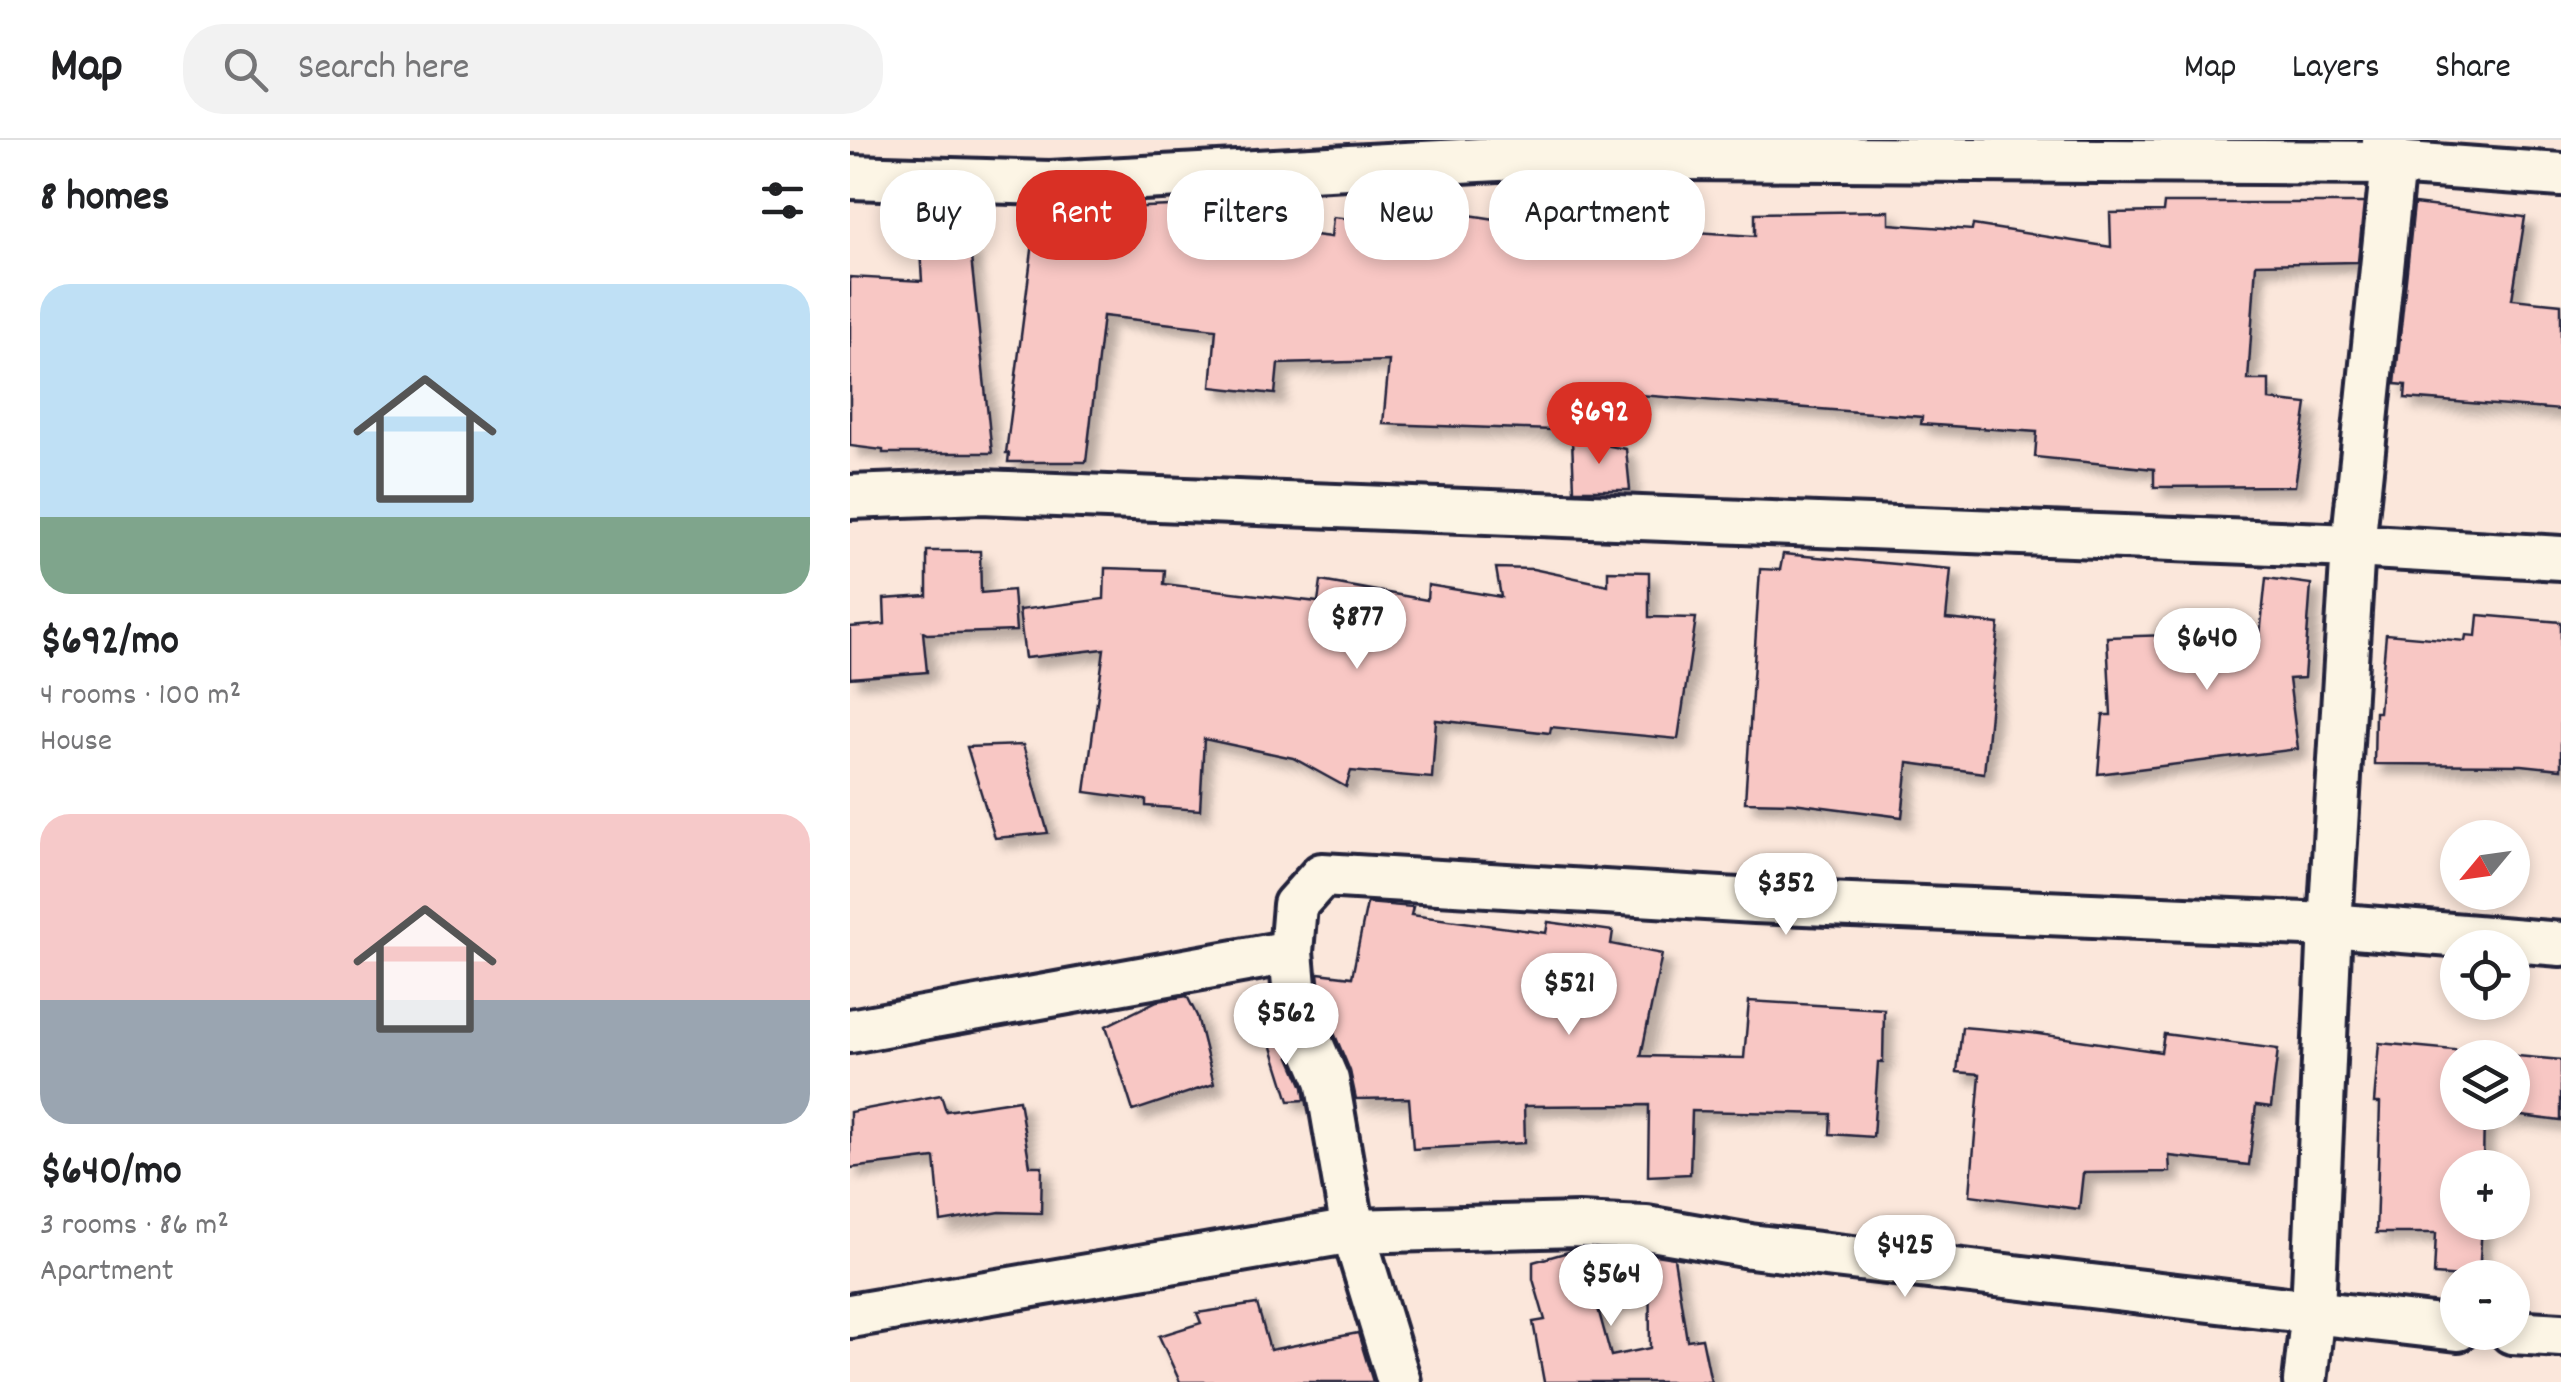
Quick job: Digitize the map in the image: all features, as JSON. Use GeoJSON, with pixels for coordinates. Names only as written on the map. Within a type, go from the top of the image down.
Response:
{"type":"FeatureCollection","features":[{"type":"Feature","properties":{"kind":"street"},"geometry":{"type":"LineString","coordinates":[[850,176],[1050,182],[1536,149],[2388,151],[2561,175]]}},
{"type":"Feature","properties":{"kind":"street"},"geometry":{"type":"LineString","coordinates":[[2306,1382],[2313,1310],[2352,546],[2388,151]]}},
{"type":"Feature","properties":{"kind":"street"},"geometry":{"type":"LineString","coordinates":[[850,497],[981,492],[2352,546],[2561,558]]}},
{"type":"Feature","properties":{"kind":"street"},"geometry":{"type":"LineString","coordinates":[[1399,1382],[1353,1231],[1326,1080],[1296,1008],[1291,952],[1295,905],[1322,875],[1775,902],[2330,925],[2561,944]]}},
{"type":"Feature","properties":{"kind":"street"},"geometry":{"type":"LineString","coordinates":[[850,1031],[1291,952]]}},
{"type":"Feature","properties":{"kind":"street"},"geometry":{"type":"LineString","coordinates":[[850,1316],[1353,1231],[1578,1224],[1646,1228],[1750,1246],[2440,1327]]}},
{"type":"Feature","properties":{"kind":"street"},"geometry":{"type":"LineString","coordinates":[[2530,1333],[2561,1335]]}},
{"type":"Feature","properties":{"kind":"building"},"geometry":{"type":"Polygon","coordinates":[[[2164,203],[2364,203],[2358,262],[2256,264],[2248,380],[2269,380],[2269,400],[2307,404],[2295,486],[2154,487],[2154,469],[2035,457],[2037,432],[1921,424],[1922,417],[1588,391],[1583,431],[1383,424],[1389,361],[1278,364],[1275,394],[1211,387],[1216,329],[1103,316],[1086,462],[1008,462],[1006,453],[1031,260],[1147,260],[1147,207],[1167,206],[1167,260],[1324,260],[1324,236],[1331,237],[1333,217],[1344,218],[1344,260],[1469,260],[1469,215],[1489,218],[1489,260],[1705,260],[1705,233],[1755,236],[1755,213],[1889,211],[1889,224],[1972,230],[1973,225],[2111,247],[2110,213],[2163,212],[2164,203]]]}},
{"type":"Feature","properties":{"kind":"building"},"geometry":{"type":"Polygon","coordinates":[[[2414,204],[2525,217],[2512,299],[2561,304],[2561,410],[2405,398],[2406,385],[2395,384],[2414,204]]]}},
{"type":"Feature","properties":{"kind":"building"},"geometry":{"type":"Polygon","coordinates":[[[921,260],[971,260],[992,453],[883,453],[850,446],[850,277],[922,281],[921,260]]]}},
{"type":"Feature","properties":{"kind":"building"},"geometry":{"type":"Polygon","coordinates":[[[1572,439],[1626,449],[1630,490],[1574,490],[1572,439]]]}},
{"type":"Feature","properties":{"kind":"building"},"geometry":{"type":"Polygon","coordinates":[[[927,551],[980,551],[981,593],[1013,590],[1016,631],[923,632],[927,672],[850,678],[850,627],[885,624],[884,599],[927,596],[927,551]]]}},
{"type":"Feature","properties":{"kind":"building"},"geometry":{"type":"Polygon","coordinates":[[[1783,554],[1951,569],[1946,619],[1999,624],[1984,773],[1908,763],[1902,817],[1793,803],[1745,802],[1760,569],[1780,570],[1783,554]]]}},
{"type":"Feature","properties":{"kind":"building"},"geometry":{"type":"Polygon","coordinates":[[[1105,568],[1165,570],[1164,584],[1318,602],[1321,581],[1427,600],[1428,585],[1501,597],[1496,568],[1533,569],[1608,585],[1608,571],[1649,572],[1649,617],[1696,618],[1678,739],[1551,727],[1550,733],[1436,720],[1432,778],[1351,771],[1346,787],[1293,758],[1204,739],[1200,810],[1146,806],[1146,800],[1085,792],[1104,649],[1025,658],[1019,610],[1104,599],[1105,568]]]}},
{"type":"Feature","properties":{"kind":"building"},"geometry":{"type":"Polygon","coordinates":[[[2266,578],[2311,584],[2304,678],[2289,679],[2298,749],[2098,774],[2103,715],[2111,715],[2107,637],[2169,635],[2165,656],[2259,645],[2266,578]]]}},
{"type":"Feature","properties":{"kind":"building"},"geometry":{"type":"Polygon","coordinates":[[[2478,615],[2561,622],[2561,769],[2374,764],[2375,712],[2379,712],[2386,634],[2465,641],[2466,635],[2476,636],[2478,615]]]}},
{"type":"Feature","properties":{"kind":"building"},"geometry":{"type":"Polygon","coordinates":[[[1023,745],[1048,833],[995,838],[967,747],[1023,745]]]}},
{"type":"Feature","properties":{"kind":"building"},"geometry":{"type":"Polygon","coordinates":[[[1367,903],[1413,907],[1411,915],[1546,933],[1548,922],[1613,931],[1611,944],[1662,954],[1641,1056],[1744,1058],[1749,1001],[1884,1009],[1883,1062],[1878,1062],[1873,1137],[1830,1134],[1831,1114],[1692,1111],[1690,1174],[1648,1176],[1649,1105],[1524,1106],[1525,1143],[1413,1149],[1409,1098],[1356,1099],[1350,1071],[1321,1002],[1318,973],[1352,977],[1367,903]]]}},
{"type":"Feature","properties":{"kind":"building"},"geometry":{"type":"Polygon","coordinates":[[[1187,996],[1197,1016],[1214,1084],[1133,1111],[1106,1026],[1157,1001],[1187,996]]]}},
{"type":"Feature","properties":{"kind":"building"},"geometry":{"type":"Polygon","coordinates":[[[1962,1027],[2161,1052],[2164,1034],[2278,1049],[2271,1107],[2256,1105],[2249,1165],[2169,1156],[2170,1172],[2083,1173],[2079,1209],[1970,1195],[1980,1074],[1957,1072],[1962,1027]]]}},
{"type":"Feature","properties":{"kind":"building"},"geometry":{"type":"Polygon","coordinates":[[[1278,1029],[1305,1100],[1289,1101],[1267,1031],[1278,1029]]]}},
{"type":"Feature","properties":{"kind":"building"},"geometry":{"type":"Polygon","coordinates":[[[2379,1043],[2440,1049],[2440,1130],[2484,1130],[2483,1150],[2440,1150],[2440,1240],[2481,1240],[2480,1260],[2440,1260],[2440,1275],[2434,1275],[2436,1233],[2376,1233],[2380,1103],[2374,1103],[2379,1043]]]}},
{"type":"Feature","properties":{"kind":"building"},"geometry":{"type":"Polygon","coordinates":[[[2530,1057],[2561,1060],[2561,1121],[2530,1117],[2530,1057]]]}},
{"type":"Feature","properties":{"kind":"building"},"geometry":{"type":"Polygon","coordinates":[[[941,1095],[946,1111],[1019,1100],[1030,1166],[1042,1166],[1041,1213],[1000,1212],[941,1222],[935,1158],[850,1168],[850,1112],[941,1095]]]}},
{"type":"Feature","properties":{"kind":"building"},"geometry":{"type":"Polygon","coordinates":[[[1582,1250],[1611,1356],[1650,1348],[1649,1254],[1674,1258],[1687,1340],[1702,1338],[1711,1382],[1544,1382],[1533,1322],[1545,1320],[1533,1279],[1533,1262],[1582,1250]]]}},
{"type":"Feature","properties":{"kind":"building"},"geometry":{"type":"Polygon","coordinates":[[[1257,1304],[1270,1350],[1358,1333],[1373,1382],[1180,1382],[1159,1336],[1201,1323],[1197,1313],[1257,1304]]]}}]}
